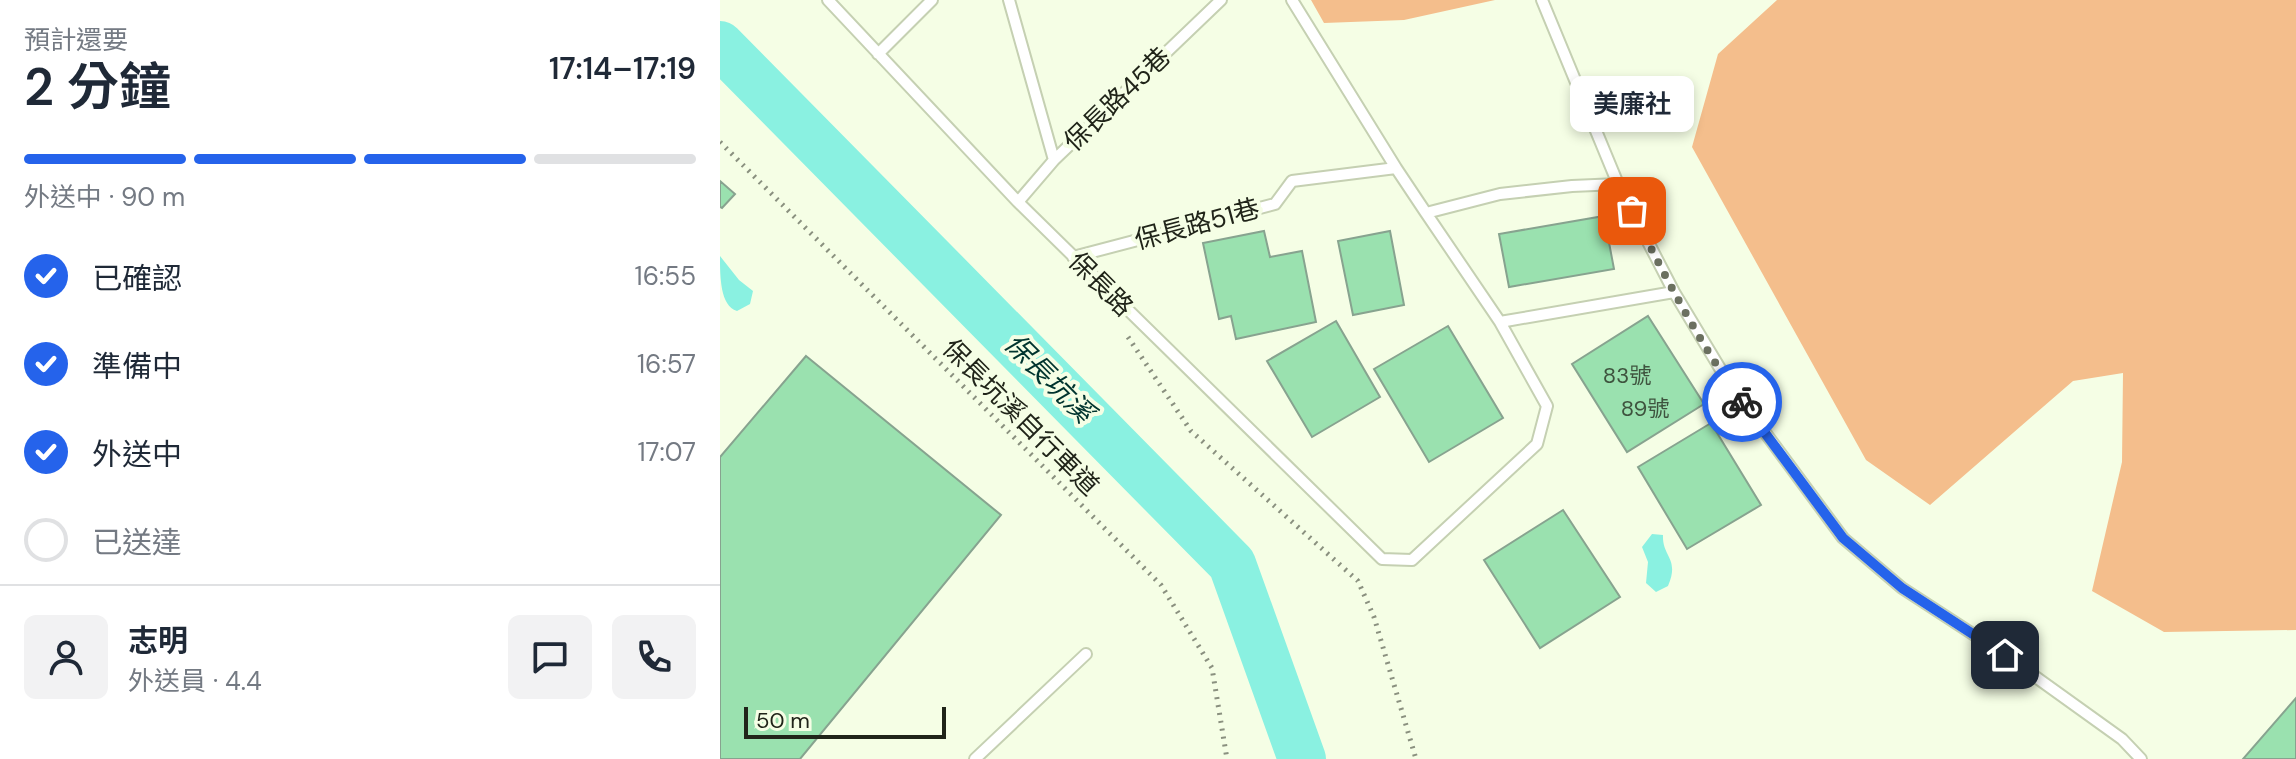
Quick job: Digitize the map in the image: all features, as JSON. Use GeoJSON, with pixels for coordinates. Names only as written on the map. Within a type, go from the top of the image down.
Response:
{"type":"FeatureCollection","features":[{"type":"Feature","properties":{"kind":"lane","name":"保長路"},"geometry":{"type":"LineString","coordinates":[[828,0],[1018,202],[1382,559],[1412,560],[1537,444],[1547,406],[1500,322]]}},
{"type":"Feature","properties":{"kind":"lane"},"geometry":{"type":"LineString","coordinates":[[878,54],[932,0]]}},
{"type":"Feature","properties":{"kind":"lane"},"geometry":{"type":"LineString","coordinates":[[1009,0],[1054,160]]}},
{"type":"Feature","properties":{"kind":"lane","name":"保長路45巷"},"geometry":{"type":"LineString","coordinates":[[1018,202],[1054,160],[1221,0]]}},
{"type":"Feature","properties":{"kind":"lane"},"geometry":{"type":"LineString","coordinates":[[1292,0],[1396,168],[1500,322],[1674,292]]}},
{"type":"Feature","properties":{"kind":"lane"},"geometry":{"type":"LineString","coordinates":[[1542,0],[1618,184],[1674,292],[1730,385],[1843,538],[1902,588],[2005,655],[2122,739],[2141,759]]}},
{"type":"Feature","properties":{"kind":"lane","name":"保長路51巷"},"geometry":{"type":"LineString","coordinates":[[1073,257],[1275,204],[1292,181],[1396,168]]}},
{"type":"Feature","properties":{"kind":"lane"},"geometry":{"type":"LineString","coordinates":[[1426,213],[1500,194],[1618,184]]}},
{"type":"Feature","properties":{"kind":"lane"},"geometry":{"type":"LineString","coordinates":[[975,759],[1086,654]]}},
{"type":"Feature","properties":{"kind":"path","name":"保長坑溪自行車道"},"geometry":{"type":"LineString","coordinates":[[720,142],[1161,585],[1212,668],[1227,759]]}},
{"type":"Feature","properties":{"kind":"path"},"geometry":{"type":"LineString","coordinates":[[1124,331],[1191,431],[1358,581],[1374,617],[1416,759]]}},
{"type":"Feature","properties":{"kind":"shaded area"},"geometry":{"type":"Polygon","coordinates":[[[1311,0],[1495,0],[1404,20],[1324,23],[1311,0]]]}},
{"type":"Feature","properties":{"kind":"shaded area"},"geometry":{"type":"Polygon","coordinates":[[[1777,0],[2296,0],[2296,630],[2164,632],[2092,591],[2122,462],[2123,373],[2073,381],[1930,505],[1866,460],[1692,147],[1718,54],[1777,0]]]}},
{"type":"Feature","properties":{"kind":"water"},"geometry":{"type":"Polygon","coordinates":[[[720,256],[739,280],[753,291],[750,304],[737,311],[724,297],[720,256]]]}},
{"type":"Feature","properties":{"kind":"water"},"geometry":{"type":"Polygon","coordinates":[[[1652,534],[1663,535],[1672,569],[1668,586],[1656,592],[1646,583],[1648,562],[1642,547],[1652,534]]]}},
{"type":"Feature","properties":{"kind":"building"},"geometry":{"type":"Polygon","coordinates":[[[720,181],[735,194],[722,208],[720,207],[720,181]]]}},
{"type":"Feature","properties":{"kind":"building"},"geometry":{"type":"Polygon","coordinates":[[[1604,216],[1614,269],[1509,287],[1499,234],[1604,216]]]}},
{"type":"Feature","properties":{"kind":"building"},"geometry":{"type":"Polygon","coordinates":[[[1264,231],[1270,257],[1302,251],[1316,322],[1236,339],[1231,316],[1219,319],[1203,243],[1264,231]]]}},
{"type":"Feature","properties":{"kind":"building"},"geometry":{"type":"Polygon","coordinates":[[[1390,231],[1404,305],[1353,315],[1338,241],[1390,231]]]}},
{"type":"Feature","properties":{"kind":"building"},"geometry":{"type":"Polygon","coordinates":[[[1648,316],[1704,404],[1627,452],[1572,364],[1648,316]]]}},
{"type":"Feature","properties":{"kind":"building"},"geometry":{"type":"Polygon","coordinates":[[[1336,321],[1380,397],[1312,437],[1267,361],[1336,321]]]}},
{"type":"Feature","properties":{"kind":"building"},"geometry":{"type":"Polygon","coordinates":[[[1448,326],[1503,418],[1429,462],[1374,369],[1448,326]]]}},
{"type":"Feature","properties":{"kind":"building"},"geometry":{"type":"Polygon","coordinates":[[[806,356],[1001,515],[800,759],[720,759],[720,457],[806,356]]]}},
{"type":"Feature","properties":{"kind":"building"},"geometry":{"type":"Polygon","coordinates":[[[1711,423],[1761,505],[1687,549],[1638,467],[1711,423]]]}},
{"type":"Feature","properties":{"kind":"building"},"geometry":{"type":"Polygon","coordinates":[[[1563,510],[1620,597],[1540,648],[1484,560],[1563,510]]]}},
{"type":"Feature","properties":{"kind":"building"},"geometry":{"type":"Polygon","coordinates":[[[2296,698],[2296,759],[2243,759],[2296,698]]]}},
{"type":"Feature","properties":{"kind":"waterway","name":"保長坑溪"},"geometry":{"type":"LineString","coordinates":[[720,45],[1232,564],[1302,759]]}},
{"type":"Feature","properties":{"kind":"way so far"},"geometry":{"type":"LineString","coordinates":[[1632,211],[1674,292],[1742,402]]}},
{"type":"Feature","properties":{"kind":"place","name":"美廉社"},"geometry":{"type":"Point","coordinates":[1632,211]}},
{"type":"Feature","properties":{"kind":"route"},"geometry":{"type":"LineString","coordinates":[[1742,402],[1843,538],[1902,588],[2005,655]]}}]}
